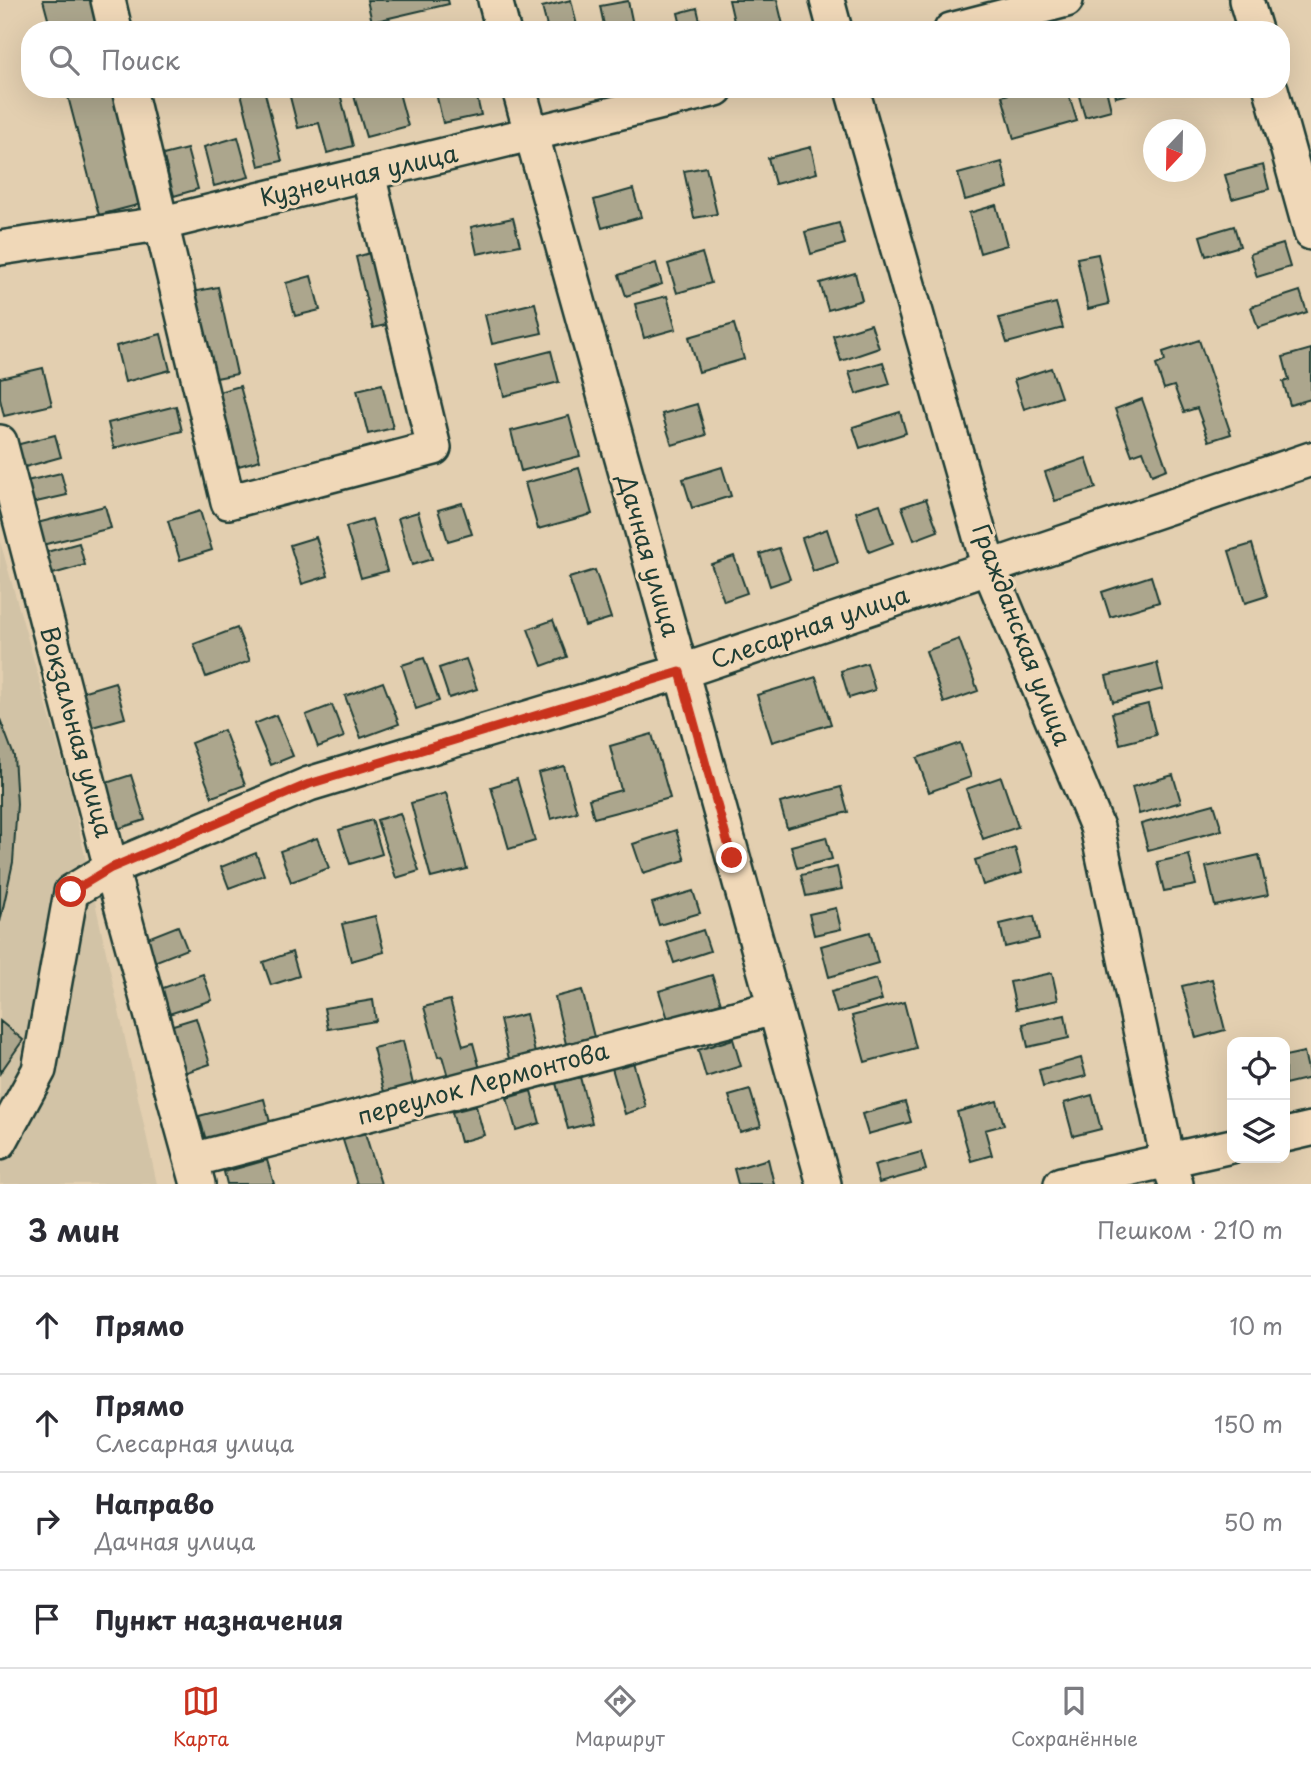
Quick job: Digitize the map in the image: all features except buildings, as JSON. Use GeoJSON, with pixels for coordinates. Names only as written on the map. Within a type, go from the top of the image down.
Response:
{"type":"FeatureCollection","features":[{"type":"Feature","properties":{"kind":"street"},"geometry":{"type":"LineString","coordinates":[[108,0],[113,21]]}},
{"type":"Feature","properties":{"kind":"street"},"geometry":{"type":"LineString","coordinates":[[495,0],[501,21]]}},
{"type":"Feature","properties":{"kind":"street"},"geometry":{"type":"LineString","coordinates":[[827,0],[833,21]]}},
{"type":"Feature","properties":{"kind":"street"},"geometry":{"type":"LineString","coordinates":[[986,21],[1066,0]]}},
{"type":"Feature","properties":{"kind":"street"},"geometry":{"type":"LineString","coordinates":[[1246,0],[1252,21]]}},
{"type":"Feature","properties":{"kind":"street"},"geometry":{"type":"LineString","coordinates":[[131,98],[228,502],[434,448],[368,174]]}},
{"type":"Feature","properties":{"kind":"street","name":"Дачная улица"},"geometry":{"type":"LineString","coordinates":[[521,98],[824,1184]]}},
{"type":"Feature","properties":{"kind":"street","name":"Кузнечная улица"},"geometry":{"type":"LineString","coordinates":[[0,248],[159,223],[680,98]]}},
{"type":"Feature","properties":{"kind":"street","name":"Гражданская улица"},"geometry":{"type":"LineString","coordinates":[[855,98],[989,568],[1097,827],[1172,1172]]}},
{"type":"Feature","properties":{"kind":"street"},"geometry":{"type":"LineString","coordinates":[[1274,98],[1311,233]]}},
{"type":"Feature","properties":{"kind":"street","name":"Вокзальная улица"},"geometry":{"type":"LineString","coordinates":[[0,442],[111,868],[195,1172]]}},
{"type":"Feature","properties":{"kind":"street","name":"Слесарная улица"},"geometry":{"type":"LineString","coordinates":[[0,1142],[39,1070],[71,892],[111,868],[309,784],[680,672],[1311,459]]}},
{"type":"Feature","properties":{"kind":"street","name":"переулок Лермонтова"},"geometry":{"type":"LineString","coordinates":[[195,1172],[774,1008]]}},
{"type":"Feature","properties":{"kind":"street"},"geometry":{"type":"LineString","coordinates":[[1290,1134],[1311,1129]]}},
{"type":"Feature","properties":{"kind":"street"},"geometry":{"type":"LineString","coordinates":[[1061,1184],[1172,1172],[1227,1148]]}},
{"type":"Feature","properties":{"kind":"shaded area"},"geometry":{"type":"Polygon","coordinates":[[[0,541],[70,788],[157,1184],[0,1184],[0,541]]]}},
{"type":"Feature","properties":{"kind":"route"},"geometry":{"type":"LineString","coordinates":[[71,892],[111,868],[309,784],[680,672],[732,858]]}}]}
